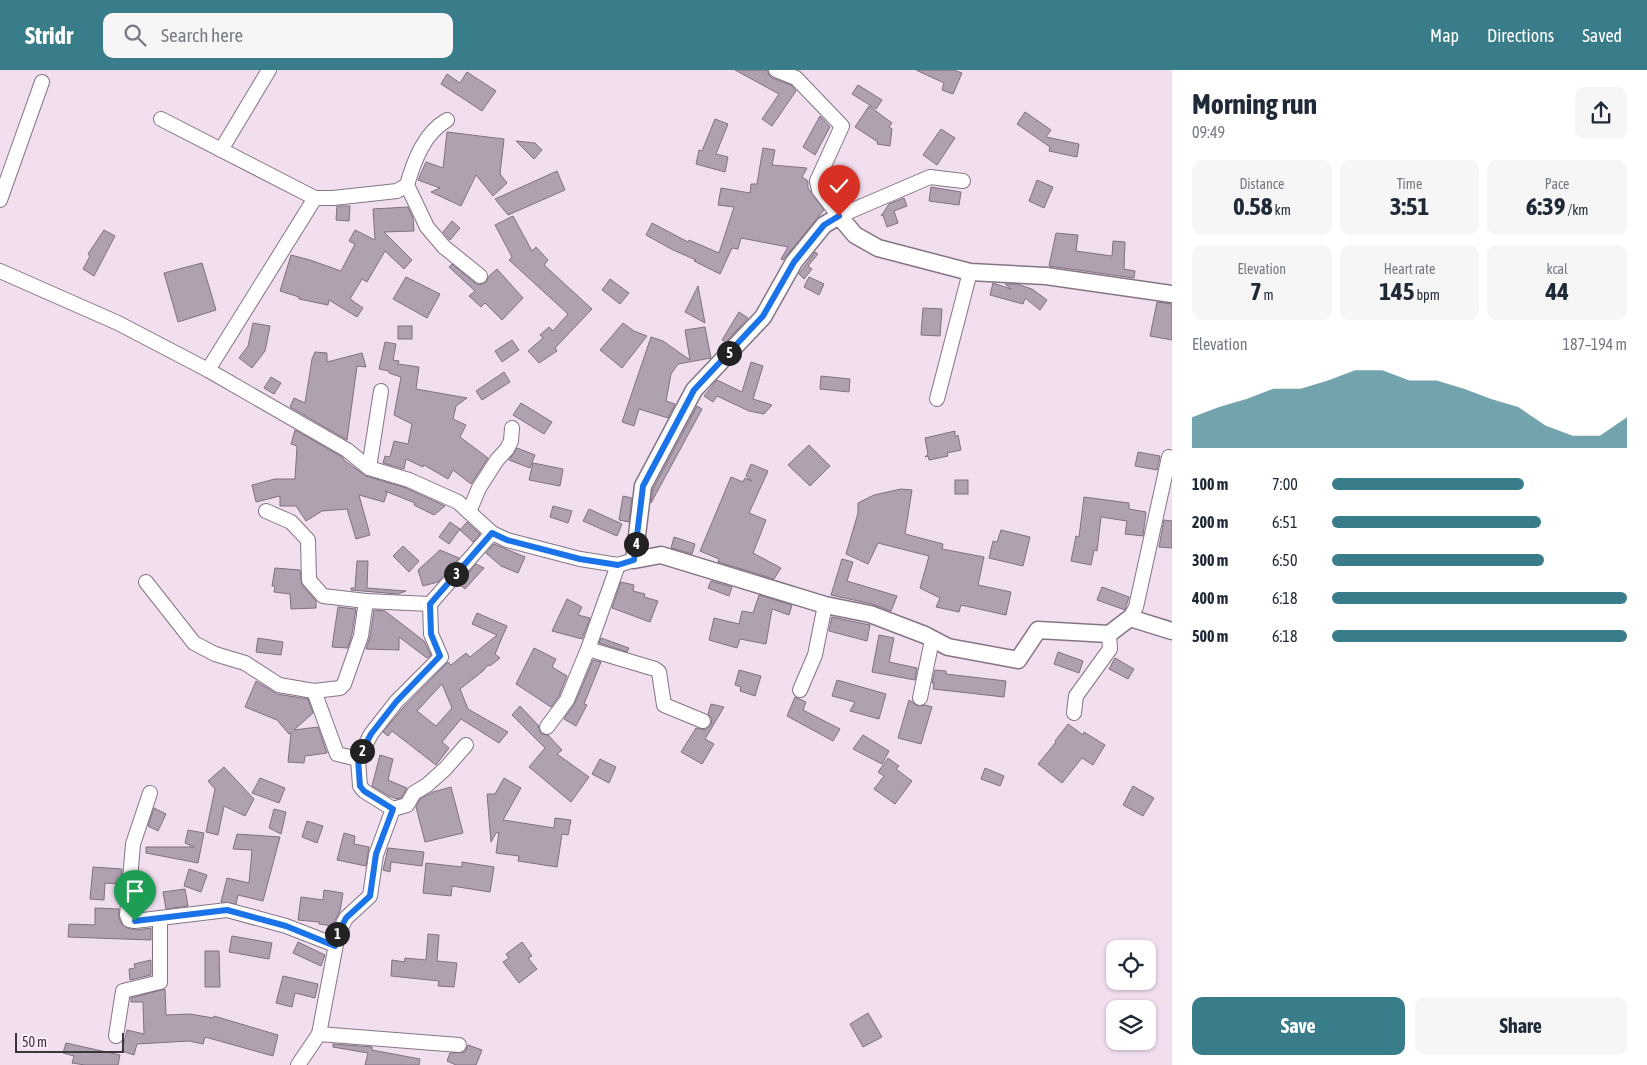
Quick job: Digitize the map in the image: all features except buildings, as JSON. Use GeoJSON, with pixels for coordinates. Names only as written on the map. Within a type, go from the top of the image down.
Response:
{"type":"FeatureCollection","features":[{"type":"Feature","properties":{"kind":"street"},"geometry":{"type":"LineString","coordinates":[[221,150],[269,70]]}},
{"type":"Feature","properties":{"kind":"street"},"geometry":{"type":"LineString","coordinates":[[776,70],[796,78],[842,126],[817,181],[819,190],[855,236],[878,248],[970,272],[1046,276],[1172,294]]}},
{"type":"Feature","properties":{"kind":"street"},"geometry":{"type":"LineString","coordinates":[[0,200],[42,82]]}},
{"type":"Feature","properties":{"kind":"street"},"geometry":{"type":"LineString","coordinates":[[161,119],[315,198],[333,198],[397,191],[407,185],[413,166],[428,136],[438,125],[447,120]]}},
{"type":"Feature","properties":{"kind":"street"},"geometry":{"type":"LineString","coordinates":[[547,727],[567,700],[626,562],[643,486],[694,390],[763,316],[794,262],[824,225],[839,216],[930,177],[963,182]]}},
{"type":"Feature","properties":{"kind":"street"},"geometry":{"type":"LineString","coordinates":[[407,185],[427,227],[444,247],[480,276]]}},
{"type":"Feature","properties":{"kind":"street"},"geometry":{"type":"LineString","coordinates":[[208,370],[315,198]]}},
{"type":"Feature","properties":{"kind":"street"},"geometry":{"type":"LineString","coordinates":[[0,271],[118,323],[208,370],[347,450],[369,468],[409,480],[458,502],[492,533],[507,540],[580,559],[626,562],[661,556],[825,605],[870,614],[925,635],[948,647],[1018,660],[1038,630],[1109,634],[1130,618],[1136,607],[1169,457]]}},
{"type":"Feature","properties":{"kind":"street"},"geometry":{"type":"LineString","coordinates":[[936,399],[970,272]]}},
{"type":"Feature","properties":{"kind":"street"},"geometry":{"type":"LineString","coordinates":[[369,468],[381,391]]}},
{"type":"Feature","properties":{"kind":"street"},"geometry":{"type":"LineString","coordinates":[[470,512],[479,488],[511,442],[512,428]]}},
{"type":"Feature","properties":{"kind":"street"},"geometry":{"type":"LineString","coordinates":[[266,511],[291,522],[308,540],[309,580],[323,596],[366,602],[430,604]]}},
{"type":"Feature","properties":{"kind":"street"},"geometry":{"type":"LineString","coordinates":[[466,746],[427,786],[414,793],[407,805],[393,809],[364,791],[360,786],[358,759],[371,734],[396,702],[440,656],[431,634],[430,604],[492,533]]}},
{"type":"Feature","properties":{"kind":"street"},"geometry":{"type":"LineString","coordinates":[[146,582],[194,642],[215,654],[244,663],[279,685],[314,691],[340,688],[344,684],[361,636],[366,602]]}},
{"type":"Feature","properties":{"kind":"street"},"geometry":{"type":"LineString","coordinates":[[800,690],[815,655],[825,605]]}},
{"type":"Feature","properties":{"kind":"street"},"geometry":{"type":"LineString","coordinates":[[1130,618],[1172,631]]}},
{"type":"Feature","properties":{"kind":"street"},"geometry":{"type":"LineString","coordinates":[[1074,714],[1076,696],[1110,649],[1109,634]]}},
{"type":"Feature","properties":{"kind":"street"},"geometry":{"type":"LineString","coordinates":[[920,698],[932,640]]}},
{"type":"Feature","properties":{"kind":"street"},"geometry":{"type":"LineString","coordinates":[[588,649],[655,669],[659,672],[664,705],[703,721]]}},
{"type":"Feature","properties":{"kind":"street"},"geometry":{"type":"LineString","coordinates":[[314,691],[337,754],[358,759]]}},
{"type":"Feature","properties":{"kind":"street"},"geometry":{"type":"LineString","coordinates":[[150,793],[133,844],[127,915],[130,920],[135,921],[227,910],[286,926],[335,946]]}},
{"type":"Feature","properties":{"kind":"street"},"geometry":{"type":"LineString","coordinates":[[298,1065],[320,1034],[338,934],[346,918],[370,896],[376,854],[393,809]]}},
{"type":"Feature","properties":{"kind":"street"},"geometry":{"type":"LineString","coordinates":[[116,1036],[123,991],[160,982],[160,918]]}},
{"type":"Feature","properties":{"kind":"street"},"geometry":{"type":"LineString","coordinates":[[320,1034],[459,1045]]}},
{"type":"Feature","properties":{"kind":"route"},"geometry":{"type":"LineString","coordinates":[[135,921],[227,910],[286,926],[335,946],[338,934],[346,918],[370,896],[376,854],[393,809],[364,791],[360,786],[358,759],[371,734],[396,702],[440,656],[431,634],[430,604],[492,533],[507,540],[580,559],[618,565],[634,560],[643,486],[694,390],[763,316],[794,262],[824,225],[839,216]]}}]}
